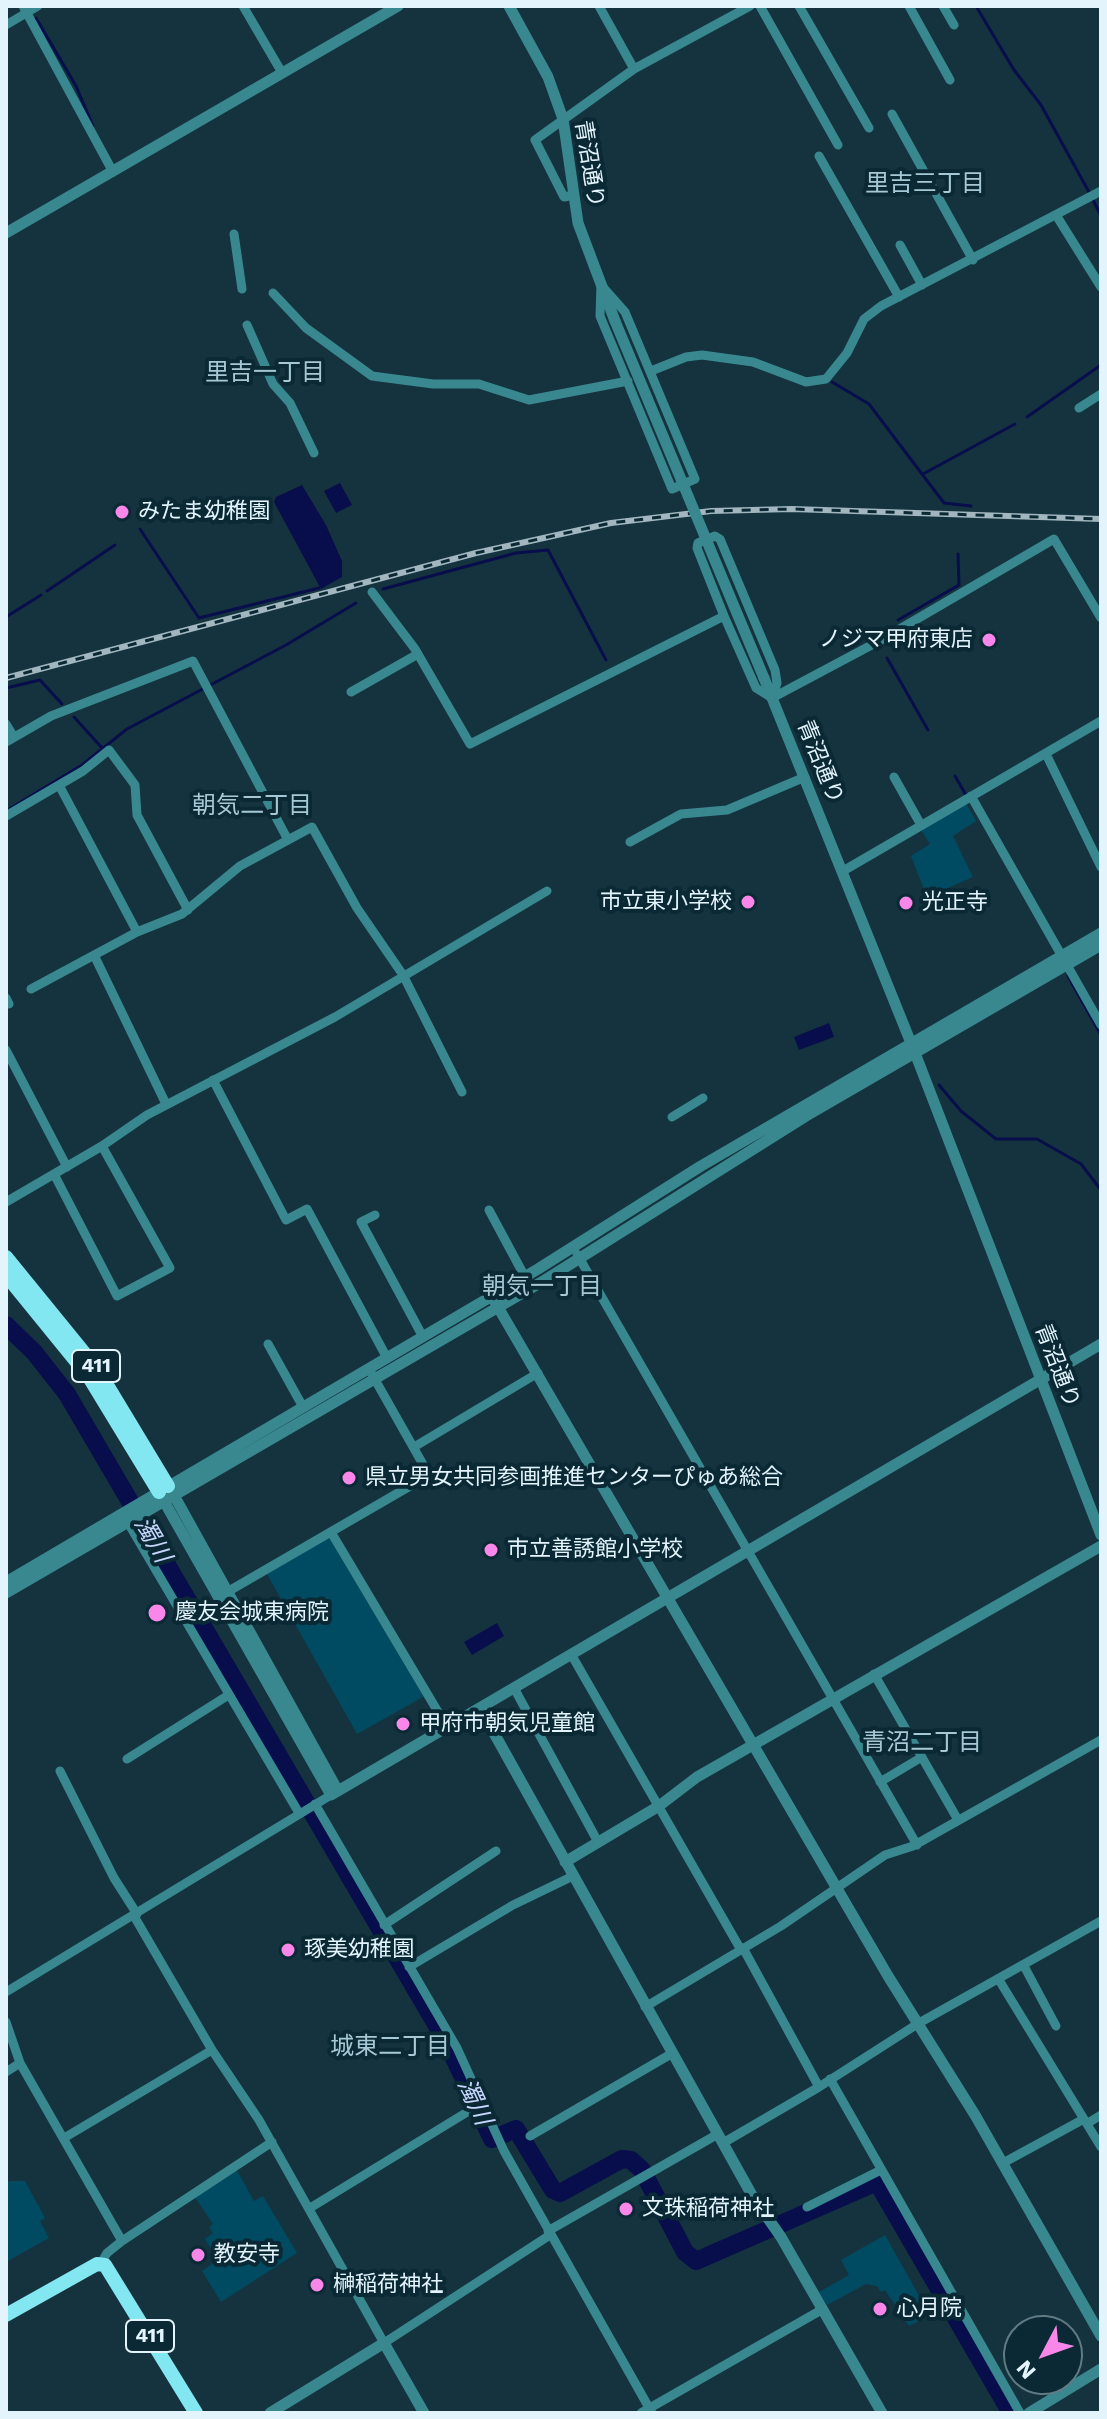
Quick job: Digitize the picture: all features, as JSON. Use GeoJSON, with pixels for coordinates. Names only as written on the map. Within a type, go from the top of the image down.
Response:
{"type":"FeatureCollection","features":[{"type":"Feature","properties":{"kind":"highway","name":"411"},"geometry":{"type":"LineString","coordinates":[[6,1257],[98,1370],[167,1494]]}},
{"type":"Feature","properties":{"kind":"highway","name":"411"},"geometry":{"type":"LineString","coordinates":[[6,1275],[89,1377],[167,1494]]}},
{"type":"Feature","properties":{"kind":"highway","name":"411"},"geometry":{"type":"LineString","coordinates":[[101,2263],[109,2268],[196,2413]]}},
{"type":"Feature","properties":{"kind":"highway"},"geometry":{"type":"LineString","coordinates":[[6,2315],[101,2263]]}},
{"type":"Feature","properties":{"kind":"street"},"geometry":{"type":"LineString","coordinates":[[6,25],[25,10],[38,6]]}},
{"type":"Feature","properties":{"kind":"street"},"geometry":{"type":"LineString","coordinates":[[243,6],[281,71]]}},
{"type":"Feature","properties":{"kind":"street"},"geometry":{"type":"LineString","coordinates":[[6,233],[398,6]]}},
{"type":"Feature","properties":{"kind":"street","name":"青沼通り"},"geometry":{"type":"LineString","coordinates":[[509,6],[543,66],[563,119],[578,223],[601,285],[843,871],[1101,1535]]}},
{"type":"Feature","properties":{"kind":"street"},"geometry":{"type":"LineString","coordinates":[[599,6],[634,69]]}},
{"type":"Feature","properties":{"kind":"street"},"geometry":{"type":"LineString","coordinates":[[574,195],[564,197],[535,140],[634,69],[750,6]]}},
{"type":"Feature","properties":{"kind":"street"},"geometry":{"type":"LineString","coordinates":[[760,6],[838,145]]}},
{"type":"Feature","properties":{"kind":"street"},"geometry":{"type":"LineString","coordinates":[[799,6],[869,128]]}},
{"type":"Feature","properties":{"kind":"street"},"geometry":{"type":"LineString","coordinates":[[909,6],[950,80]]}},
{"type":"Feature","properties":{"kind":"street"},"geometry":{"type":"LineString","coordinates":[[943,6],[954,25]]}},
{"type":"Feature","properties":{"kind":"street"},"geometry":{"type":"LineString","coordinates":[[25,10],[70,86],[113,172]]}},
{"type":"Feature","properties":{"kind":"street"},"geometry":{"type":"LineString","coordinates":[[892,114],[973,260]]}},
{"type":"Feature","properties":{"kind":"street"},"geometry":{"type":"LineString","coordinates":[[819,156],[899,297]]}},
{"type":"Feature","properties":{"kind":"street"},"geometry":{"type":"LineString","coordinates":[[651,371],[686,357],[717,355],[766,366],[806,382],[826,379],[847,353],[864,319],[899,297],[1101,191]]}},
{"type":"Feature","properties":{"kind":"street"},"geometry":{"type":"LineString","coordinates":[[1056,215],[1101,287]]}},
{"type":"Feature","properties":{"kind":"street"},"geometry":{"type":"LineString","coordinates":[[234,234],[242,289]]}},
{"type":"Feature","properties":{"kind":"street"},"geometry":{"type":"LineString","coordinates":[[900,245],[922,285]]}},
{"type":"Feature","properties":{"kind":"street"},"geometry":{"type":"LineString","coordinates":[[601,285],[625,312],[695,479],[672,489],[600,316],[601,285]]}},
{"type":"Feature","properties":{"kind":"street"},"geometry":{"type":"LineString","coordinates":[[273,293],[306,328],[372,376],[433,384],[479,384],[529,400],[628,381]]}},
{"type":"Feature","properties":{"kind":"street"},"geometry":{"type":"LineString","coordinates":[[247,325],[273,384],[290,403],[314,453]]}},
{"type":"Feature","properties":{"kind":"street"},"geometry":{"type":"LineString","coordinates":[[1079,408],[1101,394]]}},
{"type":"Feature","properties":{"kind":"street"},"geometry":{"type":"LineString","coordinates":[[715,536],[720,539],[775,670],[777,683],[772,698],[756,688],[724,616],[697,548],[698,543],[715,536]]}},
{"type":"Feature","properties":{"kind":"street"},"geometry":{"type":"LineString","coordinates":[[772,698],[881,640],[1054,539],[1101,618]]}},
{"type":"Feature","properties":{"kind":"street"},"geometry":{"type":"LineString","coordinates":[[372,592],[418,654],[470,744],[625,663],[724,616]]}},
{"type":"Feature","properties":{"kind":"street"},"geometry":{"type":"LineString","coordinates":[[351,692],[418,654]]}},
{"type":"Feature","properties":{"kind":"street"},"geometry":{"type":"LineString","coordinates":[[6,724],[10,740],[51,716],[193,661],[288,840]]}},
{"type":"Feature","properties":{"kind":"street"},"geometry":{"type":"LineString","coordinates":[[843,871],[1101,721]]}},
{"type":"Feature","properties":{"kind":"street"},"geometry":{"type":"LineString","coordinates":[[6,816],[59,785],[109,750],[135,785],[137,815],[188,910]]}},
{"type":"Feature","properties":{"kind":"street"},"geometry":{"type":"LineString","coordinates":[[1046,754],[1101,867]]}},
{"type":"Feature","properties":{"kind":"street"},"geometry":{"type":"LineString","coordinates":[[630,842],[681,814],[727,810],[805,777]]}},
{"type":"Feature","properties":{"kind":"street"},"geometry":{"type":"LineString","coordinates":[[894,777],[921,825]]}},
{"type":"Feature","properties":{"kind":"street"},"geometry":{"type":"LineString","coordinates":[[59,785],[137,932]]}},
{"type":"Feature","properties":{"kind":"street"},"geometry":{"type":"LineString","coordinates":[[971,796],[1101,1025]]}},
{"type":"Feature","properties":{"kind":"street"},"geometry":{"type":"LineString","coordinates":[[31,989],[137,932],[188,910],[240,866],[312,827],[357,908],[403,975],[462,1092]]}},
{"type":"Feature","properties":{"kind":"street"},"geometry":{"type":"LineString","coordinates":[[6,1202],[166,1104],[335,1017],[547,891]]}},
{"type":"Feature","properties":{"kind":"street"},"geometry":{"type":"LineString","coordinates":[[6,1593],[148,1505],[577,1253],[701,1166],[1065,960],[1101,933]]}},
{"type":"Feature","properties":{"kind":"street"},"geometry":{"type":"LineString","coordinates":[[1065,960],[1101,945]]}},
{"type":"Feature","properties":{"kind":"street"},"geometry":{"type":"LineString","coordinates":[[94,955],[166,1104]]}},
{"type":"Feature","properties":{"kind":"street"},"geometry":{"type":"LineString","coordinates":[[6,1050],[67,1167]]}},
{"type":"Feature","properties":{"kind":"street"},"geometry":{"type":"LineString","coordinates":[[213,1080],[286,1220],[307,1209],[387,1358]]}},
{"type":"Feature","properties":{"kind":"street"},"geometry":{"type":"LineString","coordinates":[[672,1117],[703,1098]]}},
{"type":"Feature","properties":{"kind":"street"},"geometry":{"type":"LineString","coordinates":[[54,1174],[117,1296],[170,1268],[102,1146]]}},
{"type":"Feature","properties":{"kind":"street"},"geometry":{"type":"LineString","coordinates":[[489,1210],[525,1277]]}},
{"type":"Feature","properties":{"kind":"street"},"geometry":{"type":"LineString","coordinates":[[375,1215],[361,1222],[423,1337]]}},
{"type":"Feature","properties":{"kind":"street"},"geometry":{"type":"LineString","coordinates":[[167,1494],[303,1407],[372,1374],[387,1358],[496,1302],[525,1277],[577,1253]]}},
{"type":"Feature","properties":{"kind":"street"},"geometry":{"type":"LineString","coordinates":[[577,1253],[917,1845]]}},
{"type":"Feature","properties":{"kind":"street"},"geometry":{"type":"LineString","coordinates":[[496,1302],[837,1887],[1003,2163],[1101,2336]]}},
{"type":"Feature","properties":{"kind":"street"},"geometry":{"type":"LineString","coordinates":[[268,1344],[303,1407]]}},
{"type":"Feature","properties":{"kind":"street"},"geometry":{"type":"LineString","coordinates":[[6,1992],[315,1804],[1101,1344]]}},
{"type":"Feature","properties":{"kind":"street"},"geometry":{"type":"LineString","coordinates":[[414,1447],[538,1373]]}},
{"type":"Feature","properties":{"kind":"street"},"geometry":{"type":"LineString","coordinates":[[224,1594],[429,1475],[372,1374]]}},
{"type":"Feature","properties":{"kind":"street"},"geometry":{"type":"LineString","coordinates":[[167,1494],[334,1793]]}},
{"type":"Feature","properties":{"kind":"street"},"geometry":{"type":"LineString","coordinates":[[6,1582],[125,1519]]}},
{"type":"Feature","properties":{"kind":"street"},"geometry":{"type":"LineString","coordinates":[[125,1519],[213,1673],[300,1813]]}},
{"type":"Feature","properties":{"kind":"street"},"geometry":{"type":"LineString","coordinates":[[331,1532],[447,1727]]}},
{"type":"Feature","properties":{"kind":"street"},"geometry":{"type":"LineString","coordinates":[[565,1862],[659,1806],[697,1777],[1101,1546]]}},
{"type":"Feature","properties":{"kind":"street"},"geometry":{"type":"LineString","coordinates":[[571,1654],[819,2087]]}},
{"type":"Feature","properties":{"kind":"street"},"geometry":{"type":"LineString","coordinates":[[874,1674],[958,1820]]}},
{"type":"Feature","properties":{"kind":"street"},"geometry":{"type":"LineString","coordinates":[[514,1688],[598,1842]]}},
{"type":"Feature","properties":{"kind":"street"},"geometry":{"type":"LineString","coordinates":[[127,1759],[227,1696]]}},
{"type":"Feature","properties":{"kind":"street"},"geometry":{"type":"LineString","coordinates":[[480,1708],[671,2054],[882,2413]]}},
{"type":"Feature","properties":{"kind":"street"},"geometry":{"type":"LineString","coordinates":[[645,2007],[742,1949],[885,1855],[917,1845],[1101,1740]]}},
{"type":"Feature","properties":{"kind":"street"},"geometry":{"type":"LineString","coordinates":[[880,1782],[922,1757]]}},
{"type":"Feature","properties":{"kind":"street"},"geometry":{"type":"LineString","coordinates":[[60,1771],[114,1878],[212,2050],[272,2142],[424,2413]]}},
{"type":"Feature","properties":{"kind":"street"},"geometry":{"type":"LineString","coordinates":[[315,1804],[457,2048],[500,2143],[647,2411],[823,2309]]}},
{"type":"Feature","properties":{"kind":"street"},"geometry":{"type":"LineString","coordinates":[[384,1925],[496,1851]]}},
{"type":"Feature","properties":{"kind":"street"},"geometry":{"type":"LineString","coordinates":[[409,1967],[513,1905],[573,1876]]}},
{"type":"Feature","properties":{"kind":"street"},"geometry":{"type":"LineString","coordinates":[[270,2413],[638,2178],[819,2087],[919,2023],[1101,1921]]}},
{"type":"Feature","properties":{"kind":"street"},"geometry":{"type":"LineString","coordinates":[[1024,1966],[1056,2026]]}},
{"type":"Feature","properties":{"kind":"street"},"geometry":{"type":"LineString","coordinates":[[999,1980],[1101,2147]]}},
{"type":"Feature","properties":{"kind":"street"},"geometry":{"type":"LineString","coordinates":[[6,2022],[20,2063],[122,2241]]}},
{"type":"Feature","properties":{"kind":"street"},"geometry":{"type":"LineString","coordinates":[[64,2138],[212,2050]]}},
{"type":"Feature","properties":{"kind":"street"},"geometry":{"type":"LineString","coordinates":[[530,2136],[671,2054]]}},
{"type":"Feature","properties":{"kind":"street"},"geometry":{"type":"LineString","coordinates":[[6,2072],[20,2063]]}},
{"type":"Feature","properties":{"kind":"street"},"geometry":{"type":"LineString","coordinates":[[830,2079],[1020,2413]]}},
{"type":"Feature","properties":{"kind":"street"},"geometry":{"type":"LineString","coordinates":[[310,2208],[482,2103]]}},
{"type":"Feature","properties":{"kind":"street"},"geometry":{"type":"LineString","coordinates":[[1003,2163],[1101,2115]]}},
{"type":"Feature","properties":{"kind":"street"},"geometry":{"type":"LineString","coordinates":[[101,2263],[107,2253],[122,2241],[272,2142]]}},
{"type":"Feature","properties":{"kind":"street"},"geometry":{"type":"LineString","coordinates":[[807,2207],[881,2170]]}},
{"type":"Feature","properties":{"kind":"street"},"geometry":{"type":"LineString","coordinates":[[1029,2413],[1101,2369]]}},
{"type":"Feature","properties":{"kind":"shaded area"},"geometry":{"type":"Polygon","coordinates":[[[340,483],[352,505],[336,513],[324,491],[340,483]]]}},
{"type":"Feature","properties":{"kind":"shaded area"},"geometry":{"type":"Polygon","coordinates":[[[302,485],[326,525],[342,561],[342,577],[321,589],[274,502],[276,497],[302,485]]]}},
{"type":"Feature","properties":{"kind":"shaded area"},"geometry":{"type":"Polygon","coordinates":[[[966,803],[976,821],[953,836],[973,877],[927,897],[911,856],[930,844],[921,830],[966,803]]]}},
{"type":"Feature","properties":{"kind":"shaded area"},"geometry":{"type":"Polygon","coordinates":[[[829,1023],[834,1037],[799,1050],[794,1037],[829,1023]]]}},
{"type":"Feature","properties":{"kind":"shaded area"},"geometry":{"type":"Polygon","coordinates":[[[329,1538],[425,1696],[357,1734],[267,1574],[329,1538]]]}},
{"type":"Feature","properties":{"kind":"shaded area"},"geometry":{"type":"Polygon","coordinates":[[[497,1623],[504,1636],[472,1655],[464,1642],[497,1623]]]}},
{"type":"Feature","properties":{"kind":"shaded area"},"geometry":{"type":"Polygon","coordinates":[[[235,2167],[254,2201],[263,2196],[297,2253],[221,2302],[202,2271],[218,2260],[205,2239],[213,2233],[209,2227],[213,2224],[194,2196],[235,2167]]]}},
{"type":"Feature","properties":{"kind":"shaded area"},"geometry":{"type":"Polygon","coordinates":[[[25,2181],[45,2218],[40,2221],[49,2238],[6,2262],[6,2183],[25,2181]]]}},
{"type":"Feature","properties":{"kind":"shaded area"},"geometry":{"type":"Polygon","coordinates":[[[885,2235],[922,2301],[916,2305],[923,2319],[909,2326],[885,2290],[881,2292],[877,2286],[866,2284],[827,2305],[819,2292],[849,2275],[841,2260],[885,2235]]]}},
{"type":"Feature","properties":{"kind":"waterway"},"geometry":{"type":"LineString","coordinates":[[976,6],[1014,70],[1041,105],[1089,192]]}},
{"type":"Feature","properties":{"kind":"waterway"},"geometry":{"type":"LineString","coordinates":[[36,18],[76,86],[93,126]]}},
{"type":"Feature","properties":{"kind":"waterway"},"geometry":{"type":"LineString","coordinates":[[1093,200],[1101,216]]}},
{"type":"Feature","properties":{"kind":"waterway"},"geometry":{"type":"LineString","coordinates":[[1027,417],[1101,365]]}},
{"type":"Feature","properties":{"kind":"waterway"},"geometry":{"type":"LineString","coordinates":[[832,382],[869,404],[944,503],[971,506]]}},
{"type":"Feature","properties":{"kind":"waterway"},"geometry":{"type":"LineString","coordinates":[[923,474],[1015,424]]}},
{"type":"Feature","properties":{"kind":"waterway"},"geometry":{"type":"LineString","coordinates":[[140,529],[199,618],[319,588]]}},
{"type":"Feature","properties":{"kind":"waterway"},"geometry":{"type":"LineString","coordinates":[[47,591],[115,545]]}},
{"type":"Feature","properties":{"kind":"waterway"},"geometry":{"type":"LineString","coordinates":[[383,589],[516,553],[548,550],[606,660]]}},
{"type":"Feature","properties":{"kind":"waterway"},"geometry":{"type":"LineString","coordinates":[[898,620],[959,585],[958,554]]}},
{"type":"Feature","properties":{"kind":"waterway"},"geometry":{"type":"LineString","coordinates":[[6,617],[41,595]]}},
{"type":"Feature","properties":{"kind":"waterway"},"geometry":{"type":"LineString","coordinates":[[6,811],[82,765],[127,729],[286,645],[356,603]]}},
{"type":"Feature","properties":{"kind":"waterway"},"geometry":{"type":"LineString","coordinates":[[887,658],[928,730]]}},
{"type":"Feature","properties":{"kind":"waterway"},"geometry":{"type":"LineString","coordinates":[[6,688],[40,680],[62,704]]}},
{"type":"Feature","properties":{"kind":"waterway"},"geometry":{"type":"LineString","coordinates":[[74,717],[103,749]]}},
{"type":"Feature","properties":{"kind":"waterway"},"geometry":{"type":"LineString","coordinates":[[955,776],[966,795]]}},
{"type":"Feature","properties":{"kind":"waterway"},"geometry":{"type":"LineString","coordinates":[[1068,976],[1101,1035]]}},
{"type":"Feature","properties":{"kind":"waterway"},"geometry":{"type":"LineString","coordinates":[[939,1085],[961,1111],[996,1139],[1037,1139],[1081,1164],[1101,1190]]}},
{"type":"Feature","properties":{"kind":"waterway","name":"濁川"},"geometry":{"type":"LineString","coordinates":[[6,1325],[34,1352],[67,1394],[447,2043],[492,2139],[516,2129],[553,2190],[560,2193],[622,2159],[631,2160],[642,2170],[685,2252],[696,2261],[877,2182],[1011,2413]]}},
{"type":"Feature","properties":{"kind":"railway"},"geometry":{"type":"LineString","coordinates":[[6,678],[476,553],[611,523],[711,511],[792,509],[1101,519]]}},
{"type":"Feature","properties":{"kind":"place","name":"みたま幼稚園"},"geometry":{"type":"Point","coordinates":[122,512]}},
{"type":"Feature","properties":{"kind":"place","name":"ノジマ甲府東店"},"geometry":{"type":"Point","coordinates":[989,640]}},
{"type":"Feature","properties":{"kind":"place","name":"市立東小学校"},"geometry":{"type":"Point","coordinates":[748,902]}},
{"type":"Feature","properties":{"kind":"place","name":"光正寺"},"geometry":{"type":"Point","coordinates":[906,903]}},
{"type":"Feature","properties":{"kind":"place","name":"県立男女共同参画推進センターぴゅあ総合"},"geometry":{"type":"Point","coordinates":[349,1478]}},
{"type":"Feature","properties":{"kind":"place","name":"市立善誘館小学校"},"geometry":{"type":"Point","coordinates":[491,1550]}},
{"type":"Feature","properties":{"kind":"place","name":"慶友会城東病院"},"geometry":{"type":"Point","coordinates":[157,1613]}},
{"type":"Feature","properties":{"kind":"place","name":"甲府市朝気児童館"},"geometry":{"type":"Point","coordinates":[403,1724]}},
{"type":"Feature","properties":{"kind":"place","name":"琢美幼稚園"},"geometry":{"type":"Point","coordinates":[288,1950]}},
{"type":"Feature","properties":{"kind":"place","name":"文珠稲荷神社"},"geometry":{"type":"Point","coordinates":[626,2209]}},
{"type":"Feature","properties":{"kind":"place","name":"教安寺"},"geometry":{"type":"Point","coordinates":[198,2255]}},
{"type":"Feature","properties":{"kind":"place","name":"榊稲荷神社"},"geometry":{"type":"Point","coordinates":[317,2285]}},
{"type":"Feature","properties":{"kind":"place","name":"心月院"},"geometry":{"type":"Point","coordinates":[880,2309]}},
{"type":"Feature","properties":{"kind":"district","name":"里吉三丁目"},"geometry":{"type":"Point","coordinates":[925,184]}},
{"type":"Feature","properties":{"kind":"district","name":"里吉一丁目"},"geometry":{"type":"Point","coordinates":[265,373]}},
{"type":"Feature","properties":{"kind":"district","name":"朝気二丁目"},"geometry":{"type":"Point","coordinates":[252,806]}},
{"type":"Feature","properties":{"kind":"district","name":"朝気一丁目"},"geometry":{"type":"Point","coordinates":[542,1287]}},
{"type":"Feature","properties":{"kind":"district","name":"青沼二丁目"},"geometry":{"type":"Point","coordinates":[922,1743]}},
{"type":"Feature","properties":{"kind":"district","name":"城東二丁目"},"geometry":{"type":"Point","coordinates":[390,2047]}}]}
